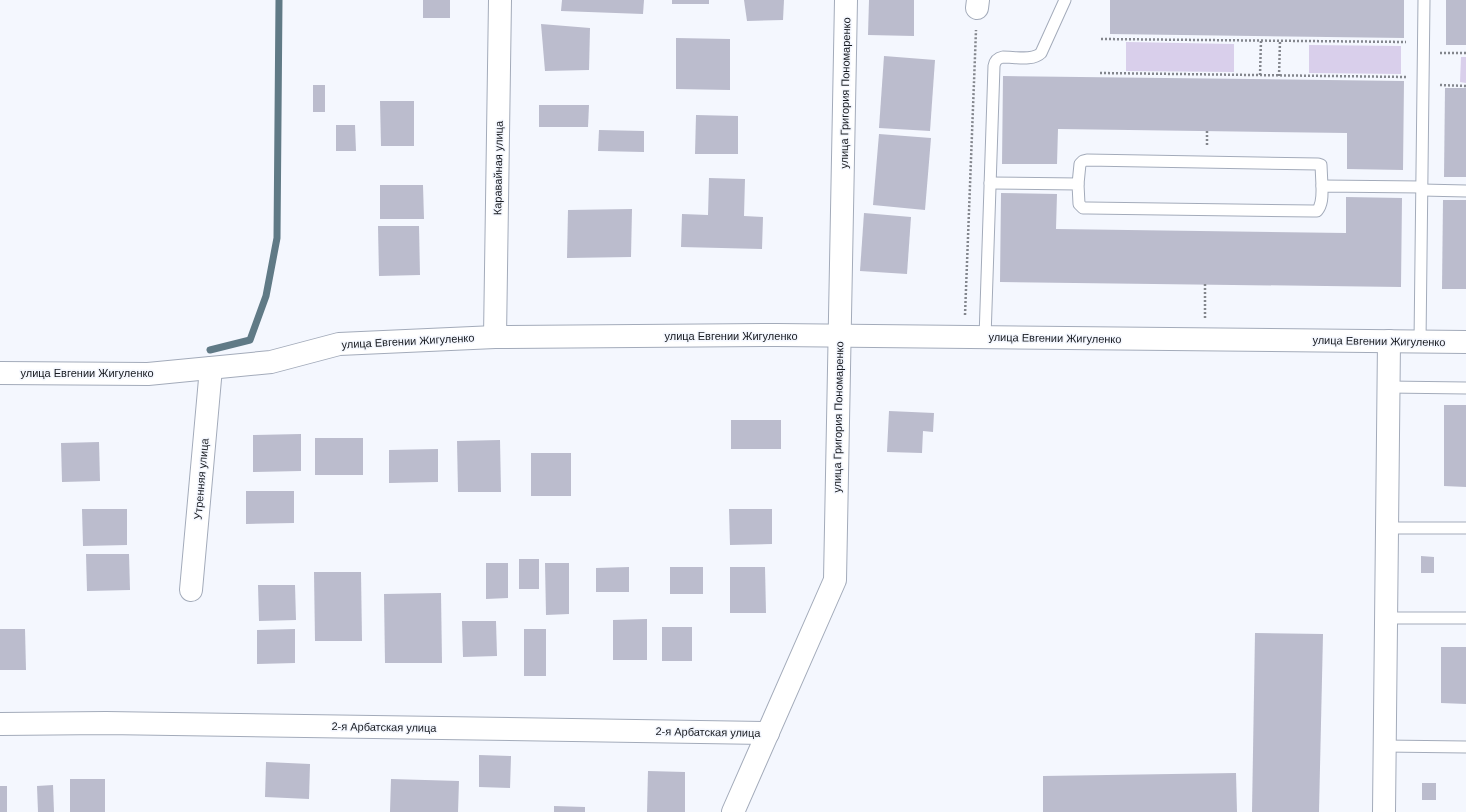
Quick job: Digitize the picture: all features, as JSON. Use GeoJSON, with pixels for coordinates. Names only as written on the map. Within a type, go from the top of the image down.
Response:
{"type":"FeatureCollection","features":[{"type":"Feature","properties":{"kind":"street","name":"Каравайная улица"},"geometry":{"type":"LineString","coordinates":[[495,337],[500,0]]}},
{"type":"Feature","properties":{"kind":"street","name":"улица Григория Пономаренко"},"geometry":{"type":"LineString","coordinates":[[733,812],[835,580],[846,0]]}},
{"type":"Feature","properties":{"kind":"street","name":"улица Евгении Жигуленко"},"geometry":{"type":"LineString","coordinates":[[0,373],[148,374],[270,362],[339,344],[495,337],[777,335],[1466,342]]}},
{"type":"Feature","properties":{"kind":"street"},"geometry":{"type":"LineString","coordinates":[[1384,812],[1389,341]]}},
{"type":"Feature","properties":{"kind":"street","name":"Утренняя улица"},"geometry":{"type":"LineString","coordinates":[[191,590],[211,368]]}},
{"type":"Feature","properties":{"kind":"street","name":"2-я Арбатская улица"},"geometry":{"type":"LineString","coordinates":[[0,724],[106,723],[768,732]]}},
{"type":"Feature","properties":{"kind":"lane"},"geometry":{"type":"LineString","coordinates":[[985,338],[995,62],[1003,56],[1037,56],[1044,48],[1065,0]]}},
{"type":"Feature","properties":{"kind":"lane"},"geometry":{"type":"LineString","coordinates":[[1420,342],[1424,0]]}},
{"type":"Feature","properties":{"kind":"lane"},"geometry":{"type":"LineString","coordinates":[[1087,160],[1318,164],[1321,165],[1322,170],[1322,186],[1322,202],[1317,211],[1313,211],[1083,208],[1079,204],[1078,184],[1080,164],[1087,160]]}},
{"type":"Feature","properties":{"kind":"lane"},"geometry":{"type":"LineString","coordinates":[[990,183],[1078,184]]}},
{"type":"Feature","properties":{"kind":"lane"},"geometry":{"type":"LineString","coordinates":[[1322,186],[1422,188],[1466,191]]}},
{"type":"Feature","properties":{"kind":"lane"},"geometry":{"type":"LineString","coordinates":[[1388,387],[1466,388]]}},
{"type":"Feature","properties":{"kind":"lane"},"geometry":{"type":"LineString","coordinates":[[1386,528],[1466,528]]}},
{"type":"Feature","properties":{"kind":"lane"},"geometry":{"type":"LineString","coordinates":[[1386,618],[1466,618]]}},
{"type":"Feature","properties":{"kind":"lane"},"geometry":{"type":"LineString","coordinates":[[1384,746],[1466,747]]}},
{"type":"Feature","properties":{"kind":"path"},"geometry":{"type":"LineString","coordinates":[[964,337],[978,4]]}},
{"type":"Feature","properties":{"kind":"path"},"geometry":{"type":"LineString","coordinates":[[1101,39],[1261,40],[1424,47],[1466,53]]}},
{"type":"Feature","properties":{"kind":"path"},"geometry":{"type":"LineString","coordinates":[[1260,75],[1261,40]]}},
{"type":"Feature","properties":{"kind":"path"},"geometry":{"type":"LineString","coordinates":[[1279,76],[1280,41]]}},
{"type":"Feature","properties":{"kind":"path"},"geometry":{"type":"LineString","coordinates":[[1100,73],[1208,76],[1260,75],[1423,81],[1466,86]]}},
{"type":"Feature","properties":{"kind":"path"},"geometry":{"type":"LineString","coordinates":[[1204,340],[1205,284]]}},
{"type":"Feature","properties":{"kind":"shaded area"},"geometry":{"type":"Polygon","coordinates":[[[1126,42],[1234,44],[1234,72],[1126,71],[1126,42]]]}},
{"type":"Feature","properties":{"kind":"shaded area"},"geometry":{"type":"Polygon","coordinates":[[[1309,45],[1401,46],[1401,74],[1309,73],[1309,45]]]}},
{"type":"Feature","properties":{"kind":"shaded area"},"geometry":{"type":"Polygon","coordinates":[[[1461,57],[1466,57],[1466,83],[1460,82],[1461,57]]]}},
{"type":"Feature","properties":{"kind":"building"},"geometry":{"type":"Polygon","coordinates":[[[423,0],[450,0],[450,18],[423,18],[423,0]]]}},
{"type":"Feature","properties":{"kind":"building"},"geometry":{"type":"Polygon","coordinates":[[[562,0],[644,0],[643,14],[561,11],[562,0]]]}},
{"type":"Feature","properties":{"kind":"building"},"geometry":{"type":"Polygon","coordinates":[[[672,0],[709,0],[709,4],[672,4],[672,0]]]}},
{"type":"Feature","properties":{"kind":"building"},"geometry":{"type":"Polygon","coordinates":[[[744,0],[784,0],[783,20],[747,21],[744,0]]]}},
{"type":"Feature","properties":{"kind":"building"},"geometry":{"type":"Polygon","coordinates":[[[869,0],[914,0],[914,36],[868,35],[869,0]]]}},
{"type":"Feature","properties":{"kind":"building"},"geometry":{"type":"Polygon","coordinates":[[[1110,0],[1404,0],[1404,38],[1110,34],[1110,0]]]}},
{"type":"Feature","properties":{"kind":"building"},"geometry":{"type":"Polygon","coordinates":[[[1446,0],[1466,0],[1466,45],[1446,45],[1446,0]]]}},
{"type":"Feature","properties":{"kind":"building"},"geometry":{"type":"Polygon","coordinates":[[[541,24],[590,28],[589,70],[545,71],[541,24]]]}},
{"type":"Feature","properties":{"kind":"building"},"geometry":{"type":"Polygon","coordinates":[[[676,38],[730,39],[730,90],[676,89],[676,38]]]}},
{"type":"Feature","properties":{"kind":"building"},"geometry":{"type":"Polygon","coordinates":[[[884,56],[935,60],[930,131],[879,128],[884,56]]]}},
{"type":"Feature","properties":{"kind":"building"},"geometry":{"type":"Polygon","coordinates":[[[1003,76],[1404,81],[1403,170],[1347,169],[1347,133],[1058,129],[1057,164],[1002,164],[1003,76]]]}},
{"type":"Feature","properties":{"kind":"building"},"geometry":{"type":"Polygon","coordinates":[[[313,85],[325,85],[325,112],[313,112],[313,85]]]}},
{"type":"Feature","properties":{"kind":"building"},"geometry":{"type":"Polygon","coordinates":[[[1445,88],[1466,88],[1466,177],[1444,177],[1445,88]]]}},
{"type":"Feature","properties":{"kind":"building"},"geometry":{"type":"Polygon","coordinates":[[[380,101],[414,101],[414,146],[381,146],[380,101]]]}},
{"type":"Feature","properties":{"kind":"building"},"geometry":{"type":"Polygon","coordinates":[[[539,105],[589,105],[588,127],[539,127],[539,105]]]}},
{"type":"Feature","properties":{"kind":"building"},"geometry":{"type":"Polygon","coordinates":[[[696,115],[738,116],[738,154],[695,154],[696,115]]]}},
{"type":"Feature","properties":{"kind":"building"},"geometry":{"type":"Polygon","coordinates":[[[336,125],[355,125],[356,151],[336,151],[336,125]]]}},
{"type":"Feature","properties":{"kind":"building"},"geometry":{"type":"Polygon","coordinates":[[[599,130],[644,131],[644,152],[598,151],[599,130]]]}},
{"type":"Feature","properties":{"kind":"building"},"geometry":{"type":"Polygon","coordinates":[[[879,134],[931,138],[925,210],[873,205],[879,134]]]}},
{"type":"Feature","properties":{"kind":"building"},"geometry":{"type":"Polygon","coordinates":[[[709,178],[745,179],[744,216],[763,217],[762,249],[681,247],[682,214],[708,215],[709,178]]]}},
{"type":"Feature","properties":{"kind":"building"},"geometry":{"type":"Polygon","coordinates":[[[380,185],[423,185],[424,219],[380,219],[380,185]]]}},
{"type":"Feature","properties":{"kind":"building"},"geometry":{"type":"Polygon","coordinates":[[[1001,193],[1057,194],[1056,229],[1346,233],[1346,197],[1402,198],[1401,287],[1000,282],[1001,193]]]}},
{"type":"Feature","properties":{"kind":"building"},"geometry":{"type":"Polygon","coordinates":[[[1443,200],[1466,200],[1466,289],[1442,289],[1443,200]]]}},
{"type":"Feature","properties":{"kind":"building"},"geometry":{"type":"Polygon","coordinates":[[[632,209],[631,257],[567,258],[568,210],[632,209]]]}},
{"type":"Feature","properties":{"kind":"building"},"geometry":{"type":"Polygon","coordinates":[[[864,213],[911,217],[907,274],[860,271],[864,213]]]}},
{"type":"Feature","properties":{"kind":"building"},"geometry":{"type":"Polygon","coordinates":[[[378,226],[419,226],[420,275],[379,276],[378,226]]]}},
{"type":"Feature","properties":{"kind":"building"},"geometry":{"type":"Polygon","coordinates":[[[1444,405],[1466,405],[1466,487],[1444,486],[1444,405]]]}},
{"type":"Feature","properties":{"kind":"building"},"geometry":{"type":"Polygon","coordinates":[[[889,411],[934,413],[933,432],[923,431],[922,453],[887,452],[889,411]]]}},
{"type":"Feature","properties":{"kind":"building"},"geometry":{"type":"Polygon","coordinates":[[[731,420],[781,420],[781,449],[731,449],[731,420]]]}},
{"type":"Feature","properties":{"kind":"building"},"geometry":{"type":"Polygon","coordinates":[[[301,434],[301,471],[253,472],[253,435],[301,434]]]}},
{"type":"Feature","properties":{"kind":"building"},"geometry":{"type":"Polygon","coordinates":[[[315,438],[363,438],[363,475],[315,475],[315,438]]]}},
{"type":"Feature","properties":{"kind":"building"},"geometry":{"type":"Polygon","coordinates":[[[500,440],[501,492],[458,492],[457,441],[500,440]]]}},
{"type":"Feature","properties":{"kind":"building"},"geometry":{"type":"Polygon","coordinates":[[[99,442],[100,481],[62,482],[61,443],[99,442]]]}},
{"type":"Feature","properties":{"kind":"building"},"geometry":{"type":"Polygon","coordinates":[[[438,449],[438,482],[389,483],[389,450],[438,449]]]}},
{"type":"Feature","properties":{"kind":"building"},"geometry":{"type":"Polygon","coordinates":[[[531,453],[571,453],[571,496],[531,496],[531,453]]]}},
{"type":"Feature","properties":{"kind":"building"},"geometry":{"type":"Polygon","coordinates":[[[246,491],[294,491],[294,523],[246,524],[246,491]]]}},
{"type":"Feature","properties":{"kind":"building"},"geometry":{"type":"Polygon","coordinates":[[[82,509],[127,509],[127,545],[83,546],[82,509]]]}},
{"type":"Feature","properties":{"kind":"building"},"geometry":{"type":"Polygon","coordinates":[[[729,509],[772,509],[772,544],[730,545],[729,509]]]}},
{"type":"Feature","properties":{"kind":"building"},"geometry":{"type":"Polygon","coordinates":[[[86,554],[129,554],[130,590],[87,591],[86,554]]]}},
{"type":"Feature","properties":{"kind":"building"},"geometry":{"type":"Polygon","coordinates":[[[1421,556],[1434,557],[1434,573],[1421,573],[1421,556]]]}},
{"type":"Feature","properties":{"kind":"building"},"geometry":{"type":"Polygon","coordinates":[[[519,559],[539,559],[539,589],[519,589],[519,559]]]}},
{"type":"Feature","properties":{"kind":"building"},"geometry":{"type":"Polygon","coordinates":[[[486,563],[508,563],[508,598],[486,599],[486,563]]]}},
{"type":"Feature","properties":{"kind":"building"},"geometry":{"type":"Polygon","coordinates":[[[545,563],[569,563],[569,614],[546,615],[545,563]]]}},
{"type":"Feature","properties":{"kind":"building"},"geometry":{"type":"Polygon","coordinates":[[[629,567],[629,592],[596,592],[596,568],[629,567]]]}},
{"type":"Feature","properties":{"kind":"building"},"geometry":{"type":"Polygon","coordinates":[[[670,567],[703,567],[703,594],[670,594],[670,567]]]}},
{"type":"Feature","properties":{"kind":"building"},"geometry":{"type":"Polygon","coordinates":[[[730,567],[765,567],[766,613],[730,613],[730,567]]]}},
{"type":"Feature","properties":{"kind":"building"},"geometry":{"type":"Polygon","coordinates":[[[314,572],[361,572],[362,641],[315,641],[314,572]]]}},
{"type":"Feature","properties":{"kind":"building"},"geometry":{"type":"Polygon","coordinates":[[[258,585],[295,585],[296,620],[259,621],[258,585]]]}},
{"type":"Feature","properties":{"kind":"building"},"geometry":{"type":"Polygon","coordinates":[[[441,593],[442,663],[385,663],[384,594],[441,593]]]}},
{"type":"Feature","properties":{"kind":"building"},"geometry":{"type":"Polygon","coordinates":[[[647,619],[647,660],[613,660],[613,620],[647,619]]]}},
{"type":"Feature","properties":{"kind":"building"},"geometry":{"type":"Polygon","coordinates":[[[462,621],[496,621],[497,656],[463,657],[462,621]]]}},
{"type":"Feature","properties":{"kind":"building"},"geometry":{"type":"Polygon","coordinates":[[[662,627],[692,627],[692,661],[662,661],[662,627]]]}},
{"type":"Feature","properties":{"kind":"building"},"geometry":{"type":"Polygon","coordinates":[[[0,629],[25,629],[26,670],[0,670],[0,629]]]}},
{"type":"Feature","properties":{"kind":"building"},"geometry":{"type":"Polygon","coordinates":[[[295,629],[295,663],[257,664],[257,630],[295,629]]]}},
{"type":"Feature","properties":{"kind":"building"},"geometry":{"type":"Polygon","coordinates":[[[524,629],[546,629],[546,676],[524,676],[524,629]]]}},
{"type":"Feature","properties":{"kind":"building"},"geometry":{"type":"Polygon","coordinates":[[[1255,633],[1323,634],[1319,812],[1252,812],[1255,633]]]}},
{"type":"Feature","properties":{"kind":"building"},"geometry":{"type":"Polygon","coordinates":[[[1441,647],[1466,647],[1466,704],[1441,703],[1441,647]]]}},
{"type":"Feature","properties":{"kind":"building"},"geometry":{"type":"Polygon","coordinates":[[[479,755],[511,756],[510,788],[479,787],[479,755]]]}},
{"type":"Feature","properties":{"kind":"building"},"geometry":{"type":"Polygon","coordinates":[[[266,762],[310,764],[309,799],[265,797],[266,762]]]}},
{"type":"Feature","properties":{"kind":"building"},"geometry":{"type":"Polygon","coordinates":[[[648,771],[685,772],[685,812],[647,812],[648,771]]]}},
{"type":"Feature","properties":{"kind":"building"},"geometry":{"type":"Polygon","coordinates":[[[1236,773],[1237,812],[1043,812],[1043,776],[1236,773]]]}},
{"type":"Feature","properties":{"kind":"building"},"geometry":{"type":"Polygon","coordinates":[[[70,779],[105,779],[105,812],[70,812],[70,779]]]}},
{"type":"Feature","properties":{"kind":"building"},"geometry":{"type":"Polygon","coordinates":[[[391,779],[459,781],[458,812],[390,812],[391,779]]]}},
{"type":"Feature","properties":{"kind":"building"},"geometry":{"type":"Polygon","coordinates":[[[1422,783],[1436,783],[1436,800],[1422,800],[1422,783]]]}},
{"type":"Feature","properties":{"kind":"building"},"geometry":{"type":"Polygon","coordinates":[[[53,785],[54,812],[38,812],[37,786],[53,785]]]}},
{"type":"Feature","properties":{"kind":"building"},"geometry":{"type":"Polygon","coordinates":[[[0,786],[7,786],[7,812],[0,812],[0,786]]]}},
{"type":"Feature","properties":{"kind":"building"},"geometry":{"type":"Polygon","coordinates":[[[554,806],[585,807],[585,812],[554,812],[554,806]]]}},
{"type":"Feature","properties":{"kind":"waterway"},"geometry":{"type":"LineString","coordinates":[[210,350],[250,340],[266,296],[277,238],[279,0]]}}]}
